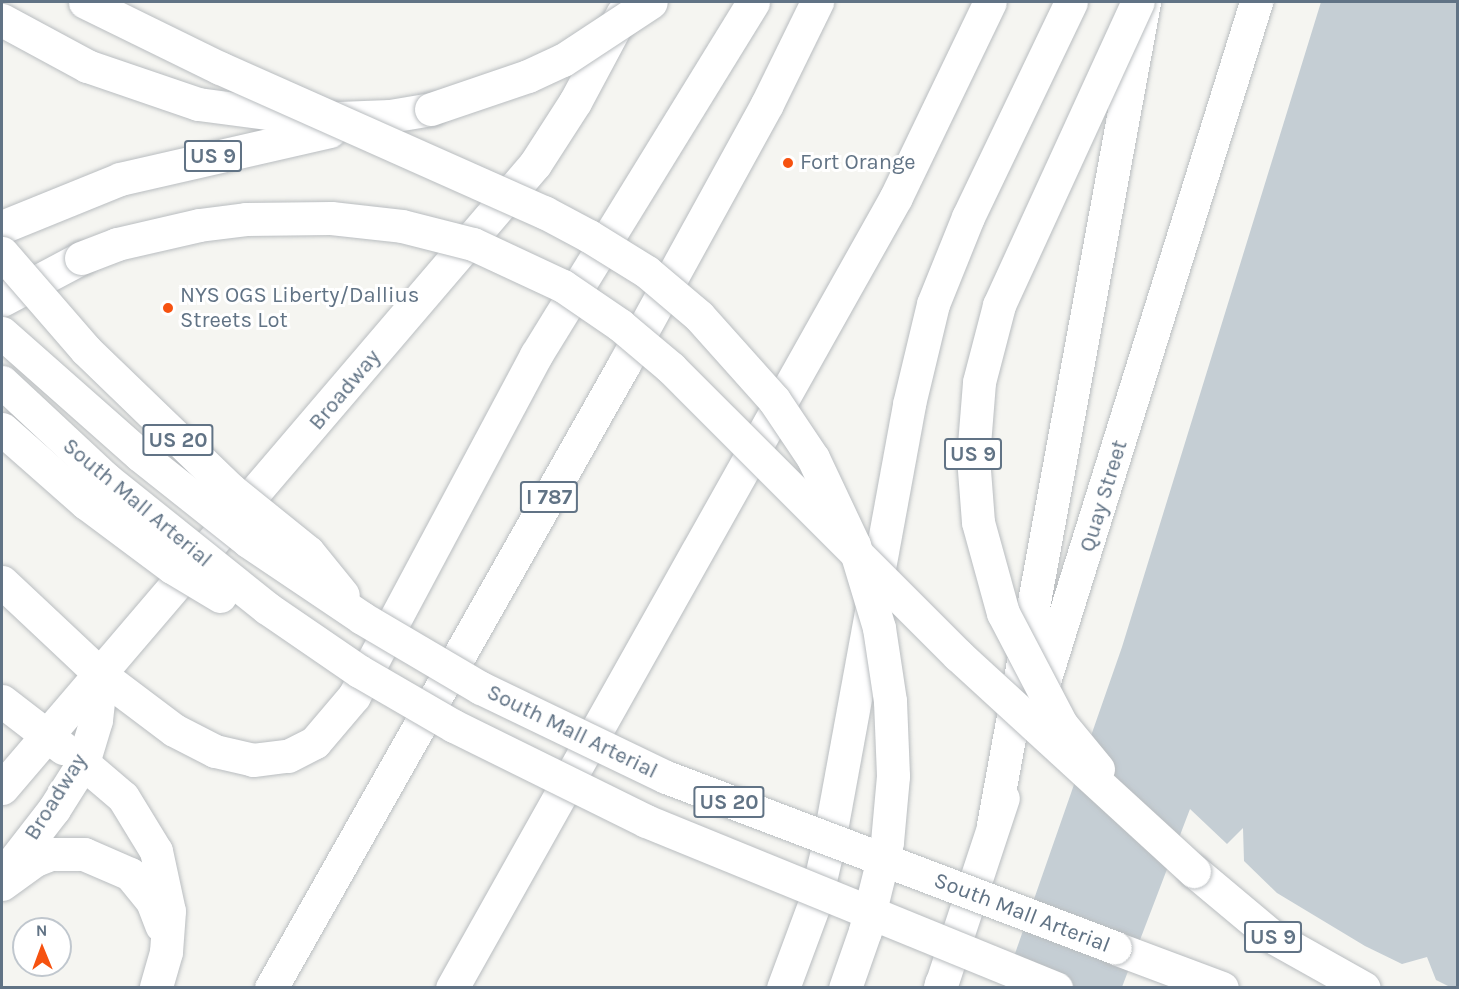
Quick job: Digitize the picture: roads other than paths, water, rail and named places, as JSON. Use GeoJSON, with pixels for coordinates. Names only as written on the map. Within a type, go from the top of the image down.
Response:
{"type":"FeatureCollection","features":[{"type":"Feature","properties":{"kind":"main road"},"geometry":{"type":"LineString","coordinates":[[85,2],[220,68],[544,212],[607,246],[647,272],[699,316],[774,400],[813,458],[854,545],[879,628],[890,701],[893,776],[887,842],[866,931],[845,987]]}},
{"type":"Feature","properties":{"kind":"main road","name":"Broadway"},"geometry":{"type":"LineString","coordinates":[[2,788],[101,675],[535,164],[575,102],[627,2]]}},
{"type":"Feature","properties":{"kind":"main road","name":"US 9"},"geometry":{"type":"LineString","coordinates":[[2,226],[50,204],[154,170],[432,109],[528,76],[563,60],[651,2]]}},
{"type":"Feature","properties":{"kind":"main road"},"geometry":{"type":"LineString","coordinates":[[2,582],[101,675],[174,730],[215,751],[253,760],[288,756],[315,742],[354,696],[536,354],[753,2]]}},
{"type":"Feature","properties":{"kind":"main road","name":"I 787"},"geometry":{"type":"LineString","coordinates":[[271,987],[635,345],[767,104],[817,2]]}},
{"type":"Feature","properties":{"kind":"main road"},"geometry":{"type":"LineString","coordinates":[[452,987],[896,197],[990,2]]}},
{"type":"Feature","properties":{"kind":"main road"},"geometry":{"type":"LineString","coordinates":[[783,987],[815,902],[825,858],[913,384],[933,304],[968,217],[1071,2]]}},
{"type":"Feature","properties":{"kind":"main road","name":"US 9"},"geometry":{"type":"LineString","coordinates":[[1138,2],[999,305],[980,381],[974,473],[987,563],[1003,613],[1041,691],[1061,724],[1103,775],[1194,871],[1273,937],[1364,987]]}},
{"type":"Feature","properties":{"kind":"main road"},"geometry":{"type":"LineString","coordinates":[[993,825],[1144,2]]}},
{"type":"Feature","properties":{"kind":"main road","name":"Quay Street"},"geometry":{"type":"LineString","coordinates":[[940,986],[993,825],[1047,678],[1256,2]]}},
{"type":"Feature","properties":{"kind":"main road"},"geometry":{"type":"LineString","coordinates":[[2,20],[87,66],[198,104],[312,119],[390,116],[432,109]]}},
{"type":"Feature","properties":{"kind":"main road"},"geometry":{"type":"LineString","coordinates":[[2,300],[42,275],[117,244],[198,225],[246,219],[322,218],[402,226],[474,244],[532,269],[595,306],[671,368],[958,655],[1194,871]]}},
{"type":"Feature","properties":{"kind":"main road","name":"US 20"},"geometry":{"type":"LineString","coordinates":[[2,254],[86,350],[160,423],[230,489],[308,552],[362,618]]}},
{"type":"Feature","properties":{"kind":"main road","name":"South Mall Arterial"},"geometry":{"type":"LineString","coordinates":[[2,333],[192,498],[295,574],[362,618],[481,688],[666,777],[1222,987]]}},
{"type":"Feature","properties":{"kind":"main road","name":"South Mall Arterial"},"geometry":{"type":"LineString","coordinates":[[2,382],[105,480],[187,548],[359,671],[526,764],[646,820],[1056,987]]}},
{"type":"Feature","properties":{"kind":"main road","name":"US 20"},"geometry":{"type":"LineString","coordinates":[[2,429],[86,503],[172,567],[260,620],[359,671]]}},
{"type":"Feature","properties":{"kind":"main road","name":"Broadway"},"geometry":{"type":"LineString","coordinates":[[2,876],[54,809],[83,763],[96,720],[101,675]]}},
{"type":"Feature","properties":{"kind":"main road"},"geometry":{"type":"LineString","coordinates":[[2,701],[83,763],[123,798],[156,851],[169,911],[166,952],[156,987]]}},
{"type":"Feature","properties":{"kind":"main road"},"geometry":{"type":"LineString","coordinates":[[2,884],[35,860],[51,854],[84,854],[114,865],[130,874],[152,901],[166,952]]}},
{"type":"Feature","properties":{"kind":"place","name":"Fort Orange"},"geometry":{"type":"Point","coordinates":[788,163]}},
{"type":"Feature","properties":{"kind":"place","name":"NYS OGS Liberty/Dallius Streets Lot"},"geometry":{"type":"Point","coordinates":[168,308]}}]}
